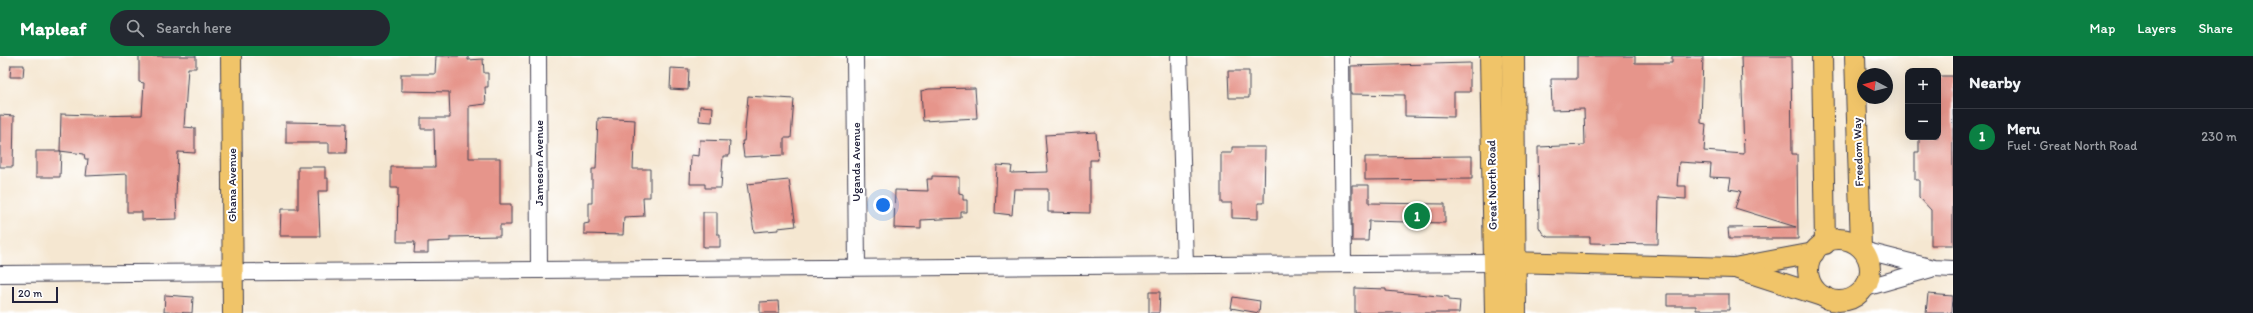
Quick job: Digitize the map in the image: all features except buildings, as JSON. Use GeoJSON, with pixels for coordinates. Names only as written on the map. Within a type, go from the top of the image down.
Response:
{"type":"FeatureCollection","features":[{"type":"Feature","properties":{"kind":"highway","name":"Great North Road"},"geometry":{"type":"LineString","coordinates":[[1491,56],[1503,262],[1515,313]]}},
{"type":"Feature","properties":{"kind":"highway","name":"Great North Road"},"geometry":{"type":"LineString","coordinates":[[1496,313],[1503,262],[1513,56]]}},
{"type":"Feature","properties":{"kind":"main road","name":"Ghana Avenue"},"geometry":{"type":"LineString","coordinates":[[231,56],[233,313]]}},
{"type":"Feature","properties":{"kind":"main road"},"geometry":{"type":"LineString","coordinates":[[1822,56],[1819,248],[1809,269],[1810,278],[1818,292],[1825,297]]}},
{"type":"Feature","properties":{"kind":"main road","name":"Freedom Way"},"geometry":{"type":"LineString","coordinates":[[1855,56],[1862,249]]}},
{"type":"Feature","properties":{"kind":"main road"},"geometry":{"type":"LineString","coordinates":[[1503,262],[1734,268],[1819,248],[1836,239],[1845,240],[1862,249],[1869,262],[1870,271],[1865,288],[1851,299],[1842,301],[1734,268]]}},
{"type":"Feature","properties":{"kind":"street","name":"Jameson Avenue"},"geometry":{"type":"LineString","coordinates":[[538,56],[540,270]]}},
{"type":"Feature","properties":{"kind":"street","name":"Uganda Avenue"},"geometry":{"type":"LineString","coordinates":[[855,56],[857,267]]}},
{"type":"Feature","properties":{"kind":"street"},"geometry":{"type":"LineString","coordinates":[[1179,56],[1185,265]]}},
{"type":"Feature","properties":{"kind":"street"},"geometry":{"type":"LineString","coordinates":[[1341,56],[1343,264]]}},
{"type":"Feature","properties":{"kind":"street"},"geometry":{"type":"LineString","coordinates":[[1862,249],[1934,268],[1953,269]]}},
{"type":"Feature","properties":{"kind":"street"},"geometry":{"type":"LineString","coordinates":[[0,274],[1503,262]]}},
{"type":"Feature","properties":{"kind":"street"},"geometry":{"type":"LineString","coordinates":[[1865,288],[1934,268]]}},
{"type":"Feature","properties":{"kind":"place","name":"Meru"},"geometry":{"type":"Point","coordinates":[1417,216]}}]}
